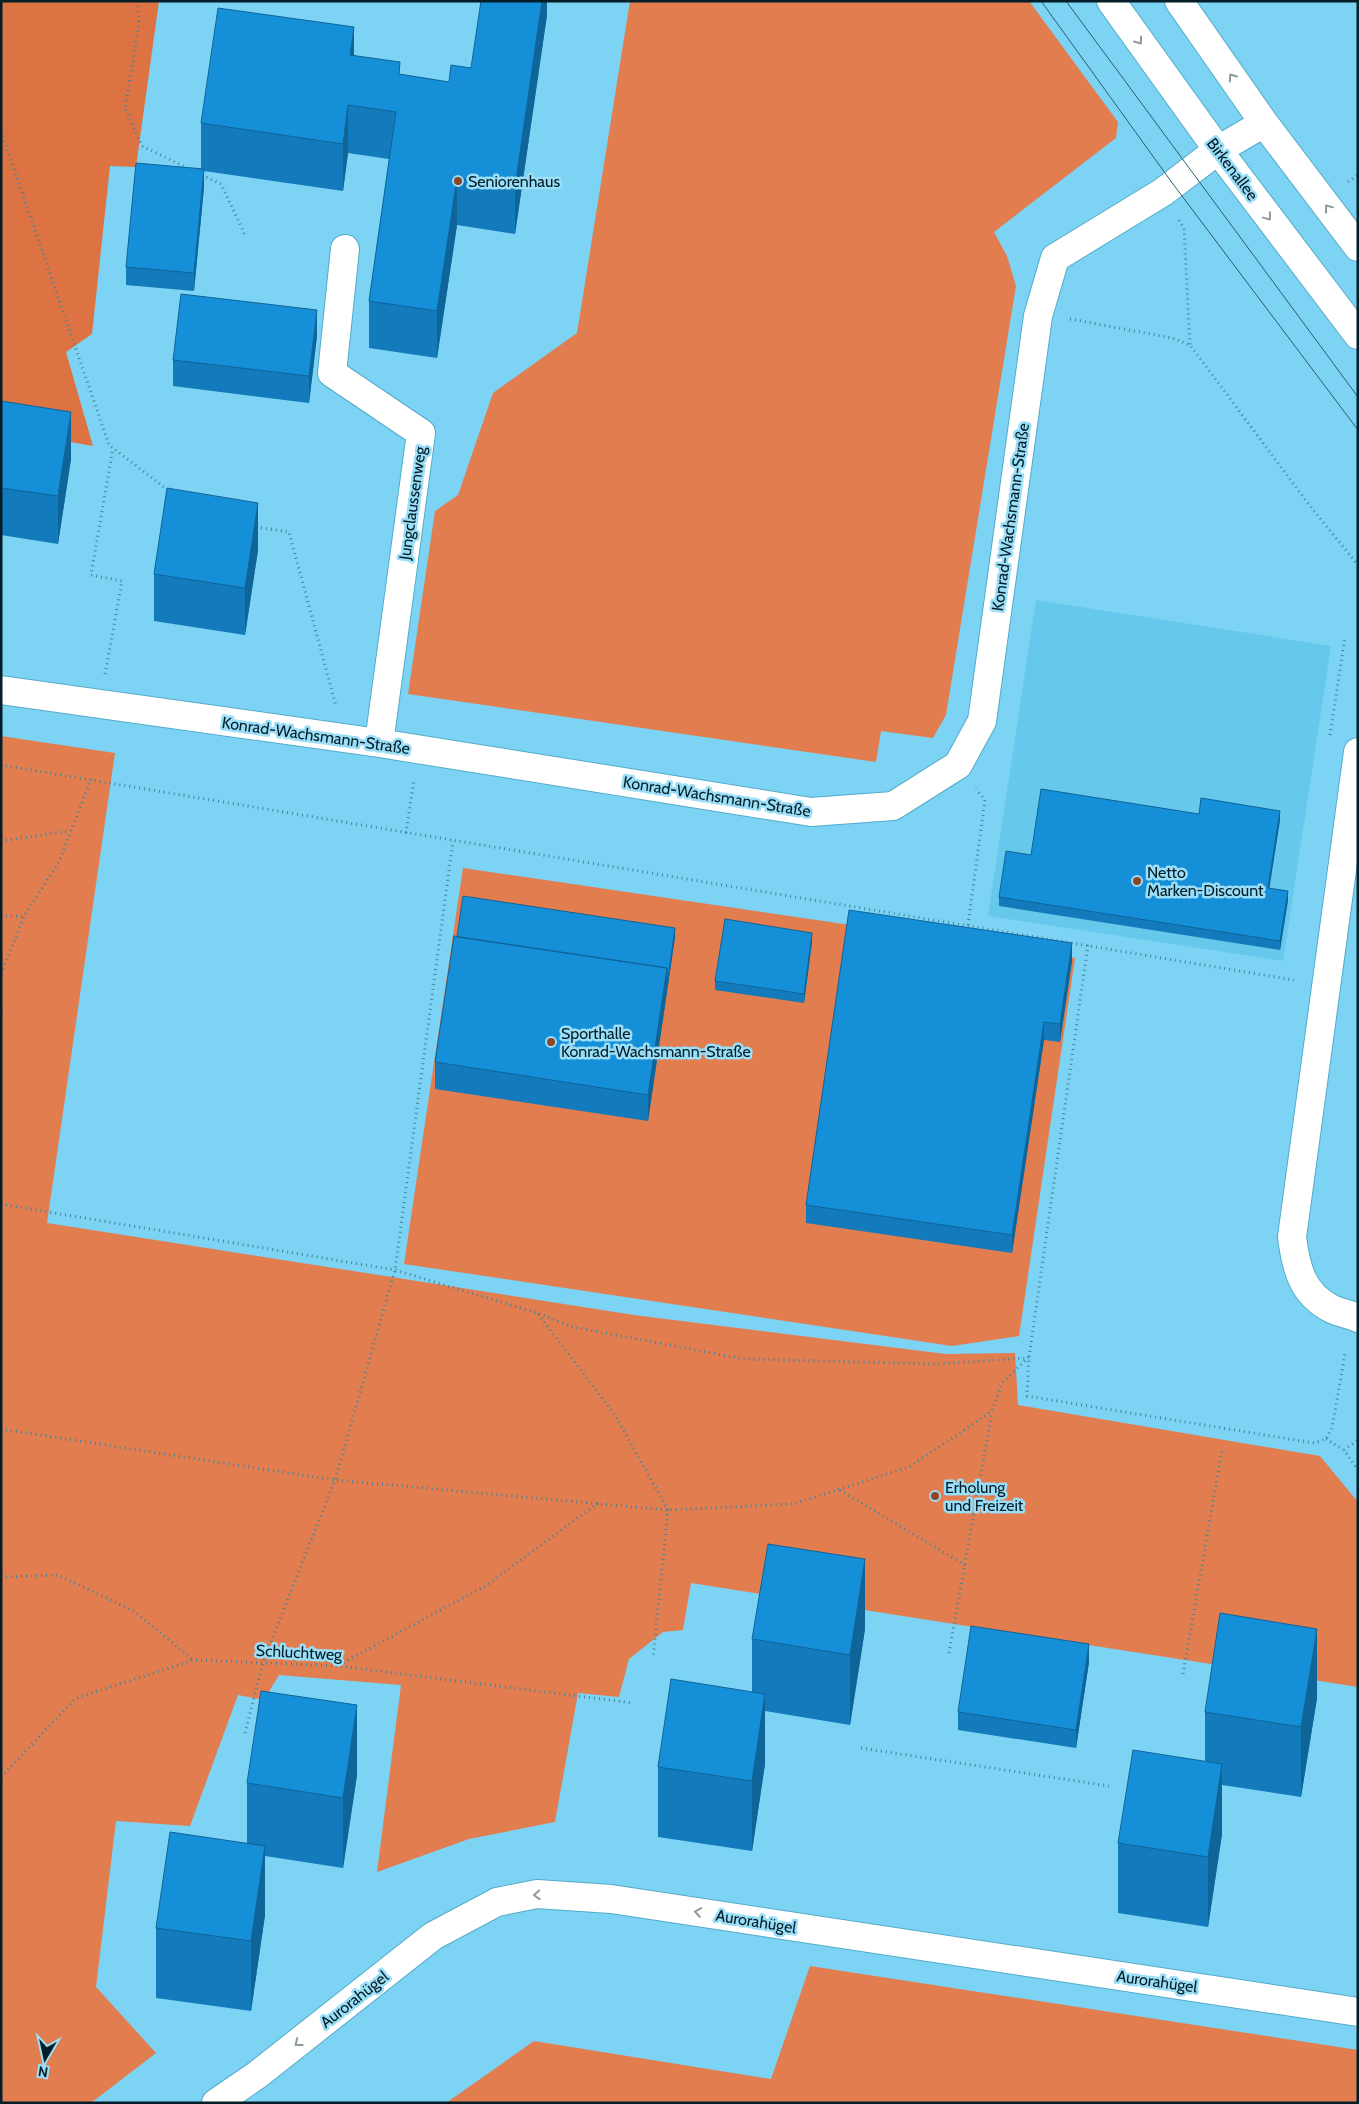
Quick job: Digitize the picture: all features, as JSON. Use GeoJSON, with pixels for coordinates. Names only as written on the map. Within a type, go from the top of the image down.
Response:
{"type":"FeatureCollection","features":[{"type":"Feature","properties":{"kind":"street","name":"Birkenallee"},"geometry":{"type":"LineString","coordinates":[[1111,1],[1218,150],[1358,335]]}},
{"type":"Feature","properties":{"kind":"street"},"geometry":{"type":"LineString","coordinates":[[1180,1],[1264,123],[1358,247]]}},
{"type":"Feature","properties":{"kind":"street","name":"Konrad-Wachsmann-Straße"},"geometry":{"type":"LineString","coordinates":[[1,690],[379,743],[811,812],[893,806],[958,764],[982,721],[1038,316],[1055,258],[1162,192],[1218,150],[1264,123]]}},
{"type":"Feature","properties":{"kind":"street","name":"Jungclaussenweg"},"geometry":{"type":"LineString","coordinates":[[346,249],[332,373],[421,433],[379,743]]}},
{"type":"Feature","properties":{"kind":"street"},"geometry":{"type":"LineString","coordinates":[[1358,752],[1292,1237],[1300,1279],[1311,1295],[1331,1309],[1358,1318]]}},
{"type":"Feature","properties":{"kind":"street","name":"Aurorahügel"},"geometry":{"type":"LineString","coordinates":[[216,2103],[257,2075],[433,1936],[497,1902],[537,1894],[611,1899],[1358,2012]]}},
{"type":"Feature","properties":{"kind":"path"},"geometry":{"type":"LineString","coordinates":[[138,1],[139,23],[125,108],[142,146],[221,184],[245,235]]}},
{"type":"Feature","properties":{"kind":"path"},"geometry":{"type":"LineString","coordinates":[[1,131],[109,445],[177,497]]}},
{"type":"Feature","properties":{"kind":"path"},"geometry":{"type":"LineString","coordinates":[[1348,182],[1358,175]]}},
{"type":"Feature","properties":{"kind":"path"},"geometry":{"type":"LineString","coordinates":[[1162,192],[1184,228],[1190,345]]}},
{"type":"Feature","properties":{"kind":"path"},"geometry":{"type":"LineString","coordinates":[[1038,316],[1062,318],[1172,338],[1190,345],[1310,506],[1358,565]]}},
{"type":"Feature","properties":{"kind":"path"},"geometry":{"type":"LineString","coordinates":[[100,704],[122,581],[91,575],[113,448]]}},
{"type":"Feature","properties":{"kind":"path"},"geometry":{"type":"LineString","coordinates":[[252,526],[289,532],[344,738]]}},
{"type":"Feature","properties":{"kind":"path"},"geometry":{"type":"LineString","coordinates":[[406,833],[418,749]]}},
{"type":"Feature","properties":{"kind":"path"},"geometry":{"type":"LineString","coordinates":[[958,764],[985,800],[968,925]]}},
{"type":"Feature","properties":{"kind":"path"},"geometry":{"type":"LineString","coordinates":[[1,765],[1294,980]]}},
{"type":"Feature","properties":{"kind":"path"},"geometry":{"type":"LineString","coordinates":[[1,974],[24,916],[59,862],[92,779]]}},
{"type":"Feature","properties":{"kind":"path"},"geometry":{"type":"LineString","coordinates":[[1,841],[70,831]]}},
{"type":"Feature","properties":{"kind":"path"},"geometry":{"type":"LineString","coordinates":[[245,1733],[263,1662],[335,1480],[396,1270],[453,841]]}},
{"type":"Feature","properties":{"kind":"path"},"geometry":{"type":"LineString","coordinates":[[1,916],[24,916]]}},
{"type":"Feature","properties":{"kind":"path"},"geometry":{"type":"LineString","coordinates":[[1088,945],[1029,1358],[1027,1396],[1314,1443],[1326,1439],[1332,1428],[1345,1354]]}},
{"type":"Feature","properties":{"kind":"path"},"geometry":{"type":"LineString","coordinates":[[1,1008],[1,1015]]}},
{"type":"Feature","properties":{"kind":"path"},"geometry":{"type":"LineString","coordinates":[[1,1204],[396,1270],[537,1313],[573,1327],[744,1359],[937,1364],[1029,1358]]}},
{"type":"Feature","properties":{"kind":"path"},"geometry":{"type":"LineString","coordinates":[[537,1313],[615,1415],[668,1510],[653,1658]]}},
{"type":"Feature","properties":{"kind":"path"},"geometry":{"type":"LineString","coordinates":[[949,1653],[992,1411],[1002,1383],[1029,1358]]}},
{"type":"Feature","properties":{"kind":"path"},"geometry":{"type":"LineString","coordinates":[[1,1430],[335,1480],[668,1510],[793,1504],[909,1467],[992,1411]]}},
{"type":"Feature","properties":{"kind":"path"},"geometry":{"type":"LineString","coordinates":[[1326,1439],[1344,1450],[1358,1470]]}},
{"type":"Feature","properties":{"kind":"path"},"geometry":{"type":"LineString","coordinates":[[1344,1450],[1358,1440]]}},
{"type":"Feature","properties":{"kind":"path"},"geometry":{"type":"LineString","coordinates":[[1182,1674],[1222,1450]]}},
{"type":"Feature","properties":{"kind":"path"},"geometry":{"type":"LineString","coordinates":[[839,1489],[965,1566]]}},
{"type":"Feature","properties":{"kind":"path"},"geometry":{"type":"LineString","coordinates":[[338,1666],[487,1585],[598,1503]]}},
{"type":"Feature","properties":{"kind":"path"},"geometry":{"type":"LineString","coordinates":[[1,1577],[58,1575],[134,1611],[194,1660]]}},
{"type":"Feature","properties":{"kind":"path","name":"Schluchtweg"},"geometry":{"type":"LineString","coordinates":[[1,1777],[76,1698],[194,1660],[338,1666],[633,1703]]}},
{"type":"Feature","properties":{"kind":"path"},"geometry":{"type":"LineString","coordinates":[[861,1748],[1109,1786]]}},
{"type":"Feature","properties":{"kind":"shaded area"},"geometry":{"type":"Polygon","coordinates":[[[1,1],[159,1],[136,167],[110,166],[92,334],[66,352],[93,446],[1,430],[1,1]]]}},
{"type":"Feature","properties":{"kind":"shaded area"},"geometry":{"type":"Polygon","coordinates":[[[630,1],[1029,1],[1118,122],[1116,138],[994,232],[1007,256],[1016,286],[946,715],[933,738],[881,731],[876,762],[408,694],[435,511],[458,495],[493,393],[577,333],[630,1]]]}},
{"type":"Feature","properties":{"kind":"shaded area"},"geometry":{"type":"Polygon","coordinates":[[[1036,600],[1331,646],[1283,961],[988,916],[1036,600]]]}},
{"type":"Feature","properties":{"kind":"shaded area"},"geometry":{"type":"Polygon","coordinates":[[[1,736],[115,753],[47,1223],[634,1315],[946,1354],[1015,1353],[1018,1405],[1320,1456],[1358,1502],[1358,1687],[691,1583],[683,1630],[663,1632],[629,1659],[619,1697],[578,1693],[555,1822],[469,1839],[377,1872],[401,1685],[279,1675],[264,1700],[238,1695],[190,1826],[116,1821],[96,1987],[156,2053],[91,2103],[1,2103],[1,736]]]}},
{"type":"Feature","properties":{"kind":"shaded area"},"geometry":{"type":"Polygon","coordinates":[[[463,868],[1075,958],[1019,1336],[952,1346],[404,1264],[463,868]]]}},
{"type":"Feature","properties":{"kind":"shaded area"},"geometry":{"type":"Polygon","coordinates":[[[810,1966],[1358,2050],[1358,2103],[446,2103],[534,2041],[771,2079],[810,1966]]]}},
{"type":"Feature","properties":{"kind":"building","name":"Seniorenhaus"},"geometry":{"type":"Polygon","coordinates":[[[481,1],[542,1],[515,187],[457,178],[437,311],[369,301],[396,112],[348,105],[343,144],[201,123],[218,8],[354,27],[350,55],[400,62],[399,74],[449,82],[451,65],[471,68],[481,1]]]}},
{"type":"Feature","properties":{"kind":"building"},"geometry":{"type":"Polygon","coordinates":[[[136,163],[204,169],[194,273],[126,267],[136,163]]]}},
{"type":"Feature","properties":{"kind":"building"},"geometry":{"type":"Polygon","coordinates":[[[181,294],[317,310],[309,376],[173,360],[181,294]]]}},
{"type":"Feature","properties":{"kind":"building"},"geometry":{"type":"Polygon","coordinates":[[[1,401],[71,412],[58,496],[1,488],[1,401]]]}},
{"type":"Feature","properties":{"kind":"building"},"geometry":{"type":"Polygon","coordinates":[[[167,488],[258,503],[245,588],[154,574],[167,488]]]}},
{"type":"Feature","properties":{"kind":"building","name":"Netto Marken-Discount"},"geometry":{"type":"Polygon","coordinates":[[[1041,789],[1199,814],[1201,798],[1280,811],[1268,888],[1288,891],[1280,941],[999,897],[1006,851],[1031,855],[1041,789]]]}},
{"type":"Feature","properties":{"kind":"building"},"geometry":{"type":"Polygon","coordinates":[[[463,896],[675,928],[667,986],[667,968],[457,937],[463,896]]]}},
{"type":"Feature","properties":{"kind":"building"},"geometry":{"type":"Polygon","coordinates":[[[849,910],[1072,943],[1060,1024],[1044,1022],[1012,1235],[806,1205],[849,910]]]}},
{"type":"Feature","properties":{"kind":"building"},"geometry":{"type":"Polygon","coordinates":[[[725,919],[812,933],[804,994],[715,981],[725,919]]]}},
{"type":"Feature","properties":{"kind":"building","name":"Sporthalle Konrad-Wachsmann-Straße"},"geometry":{"type":"Polygon","coordinates":[[[454,936],[667,968],[648,1095],[435,1062],[454,936]]]}},
{"type":"Feature","properties":{"kind":"building"},"geometry":{"type":"Polygon","coordinates":[[[768,1544],[865,1559],[850,1655],[752,1639],[768,1544]]]}},
{"type":"Feature","properties":{"kind":"building"},"geometry":{"type":"Polygon","coordinates":[[[1220,1613],[1317,1629],[1301,1727],[1205,1712],[1220,1613]]]}},
{"type":"Feature","properties":{"kind":"building"},"geometry":{"type":"Polygon","coordinates":[[[971,1626],[1089,1644],[1076,1730],[958,1712],[971,1626]]]}},
{"type":"Feature","properties":{"kind":"building"},"geometry":{"type":"Polygon","coordinates":[[[671,1679],[765,1694],[752,1781],[658,1767],[671,1679]]]}},
{"type":"Feature","properties":{"kind":"building"},"geometry":{"type":"Polygon","coordinates":[[[261,1691],[357,1705],[343,1798],[247,1783],[261,1691]]]}},
{"type":"Feature","properties":{"kind":"building"},"geometry":{"type":"Polygon","coordinates":[[[1133,1750],[1222,1764],[1208,1857],[1118,1843],[1133,1750]]]}},
{"type":"Feature","properties":{"kind":"building"},"geometry":{"type":"Polygon","coordinates":[[[170,1832],[265,1846],[251,1941],[156,1928],[170,1832]]]}},
{"type":"Feature","properties":{"kind":"tram line"},"geometry":{"type":"LineString","coordinates":[[1041,1],[1173,184],[1358,430]]}},
{"type":"Feature","properties":{"kind":"tram line"},"geometry":{"type":"LineString","coordinates":[[1066,1],[1358,397]]}},
{"type":"Feature","properties":{"kind":"place","name":"Seniorenhaus"},"geometry":{"type":"Point","coordinates":[458,181]}},
{"type":"Feature","properties":{"kind":"place","name":"Netto Marken-Discount"},"geometry":{"type":"Point","coordinates":[1137,881]}},
{"type":"Feature","properties":{"kind":"place","name":"Sporthalle Konrad-Wachsmann-Straße"},"geometry":{"type":"Point","coordinates":[551,1042]}},
{"type":"Feature","properties":{"kind":"place","name":"Erholung und Freizeit"},"geometry":{"type":"Point","coordinates":[935,1496]}}]}
